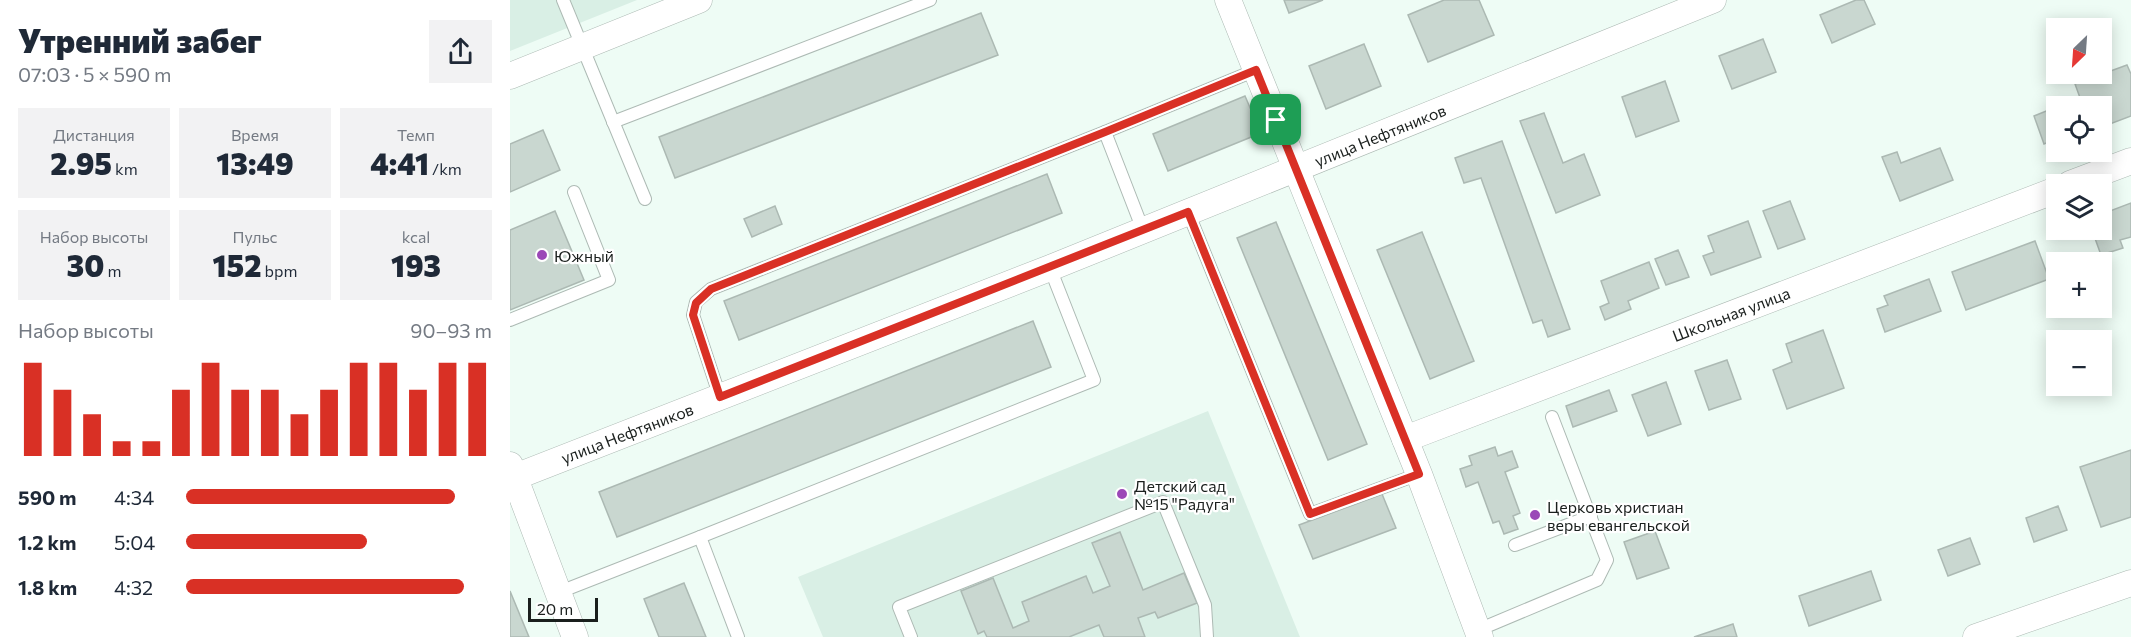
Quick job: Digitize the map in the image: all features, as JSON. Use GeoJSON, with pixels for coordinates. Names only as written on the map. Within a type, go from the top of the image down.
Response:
{"type":"FeatureCollection","features":[{"type":"Feature","properties":{"kind":"street"},"geometry":{"type":"LineString","coordinates":[[510,76],[699,0]]}},
{"type":"Feature","properties":{"kind":"street"},"geometry":{"type":"LineString","coordinates":[[1228,0],[1419,474],[1479,634]]}},
{"type":"Feature","properties":{"kind":"street","name":"улица Нефтяников"},"geometry":{"type":"LineString","coordinates":[[512,473],[720,397],[1050,268],[1713,0]]}},
{"type":"Feature","properties":{"kind":"street"},"geometry":{"type":"LineString","coordinates":[[2097,174],[2131,161]]}},
{"type":"Feature","properties":{"kind":"street","name":"Школьная улица"},"geometry":{"type":"LineString","coordinates":[[1405,439],[2046,194]]}},
{"type":"Feature","properties":{"kind":"street"},"geometry":{"type":"LineString","coordinates":[[512,473],[574,637]]}},
{"type":"Feature","properties":{"kind":"street"},"geometry":{"type":"LineString","coordinates":[[1976,637],[2130,585]]}},
{"type":"Feature","properties":{"kind":"lane"},"geometry":{"type":"LineString","coordinates":[[563,0],[645,199]]}},
{"type":"Feature","properties":{"kind":"lane"},"geometry":{"type":"LineString","coordinates":[[612,122],[930,0]]}},
{"type":"Feature","properties":{"kind":"lane"},"geometry":{"type":"LineString","coordinates":[[720,397],[693,315],[696,303],[711,289],[1256,70]]}},
{"type":"Feature","properties":{"kind":"lane"},"geometry":{"type":"LineString","coordinates":[[1105,132],[1143,230]]}},
{"type":"Feature","properties":{"kind":"lane"},"geometry":{"type":"LineString","coordinates":[[510,320],[609,280],[574,192]]}},
{"type":"Feature","properties":{"kind":"lane"},"geometry":{"type":"LineString","coordinates":[[1188,212],[1310,514],[1419,474]]}},
{"type":"Feature","properties":{"kind":"lane"},"geometry":{"type":"LineString","coordinates":[[557,592],[1094,380],[1050,268]]}},
{"type":"Feature","properties":{"kind":"lane"},"geometry":{"type":"LineString","coordinates":[[1479,634],[1597,580],[1607,560],[1552,417]]}},
{"type":"Feature","properties":{"kind":"lane"},"geometry":{"type":"LineString","coordinates":[[911,637],[899,607],[1163,502],[1205,605],[1207,637]]}},
{"type":"Feature","properties":{"kind":"lane"},"geometry":{"type":"LineString","coordinates":[[1515,545],[1591,516]]}},
{"type":"Feature","properties":{"kind":"lane"},"geometry":{"type":"LineString","coordinates":[[700,537],[738,637]]}},
{"type":"Feature","properties":{"kind":"shaded area"},"geometry":{"type":"Polygon","coordinates":[[[510,0],[637,0],[510,51],[510,0]]]}},
{"type":"Feature","properties":{"kind":"shaded area","name":"Детский сад №15 \"Радуга\""},"geometry":{"type":"Polygon","coordinates":[[[1208,411],[1300,637],[823,637],[798,577],[1208,411]]]}},
{"type":"Feature","properties":{"kind":"building"},"geometry":{"type":"Polygon","coordinates":[[[1284,0],[1323,0],[1289,13],[1284,0]]]}},
{"type":"Feature","properties":{"kind":"building"},"geometry":{"type":"Polygon","coordinates":[[[1444,0],[1479,0],[1494,35],[1428,62],[1408,15],[1444,0]]]}},
{"type":"Feature","properties":{"kind":"building"},"geometry":{"type":"Polygon","coordinates":[[[1856,0],[1864,0],[1875,24],[1832,43],[1820,15],[1856,0]]]}},
{"type":"Feature","properties":{"kind":"building"},"geometry":{"type":"Polygon","coordinates":[[[981,13],[998,55],[675,178],[659,137],[981,13]]]}},
{"type":"Feature","properties":{"kind":"building"},"geometry":{"type":"Polygon","coordinates":[[[1763,39],[1776,72],[1732,89],[1719,56],[1763,39]]]}},
{"type":"Feature","properties":{"kind":"building"},"geometry":{"type":"Polygon","coordinates":[[[1364,44],[1381,86],[1326,109],[1309,66],[1364,44]]]}},
{"type":"Feature","properties":{"kind":"building"},"geometry":{"type":"Polygon","coordinates":[[[2127,65],[2131,74],[2131,116],[2112,123],[2112,96],[2079,96],[2075,84],[2112,84],[2112,70],[2127,65]]]}},
{"type":"Feature","properties":{"kind":"building"},"geometry":{"type":"Polygon","coordinates":[[[1665,81],[1679,121],[1636,137],[1622,97],[1665,81]]]}},
{"type":"Feature","properties":{"kind":"building"},"geometry":{"type":"Polygon","coordinates":[[[1245,96],[1261,133],[1168,171],[1153,134],[1245,96]]]}},
{"type":"Feature","properties":{"kind":"building"},"geometry":{"type":"Polygon","coordinates":[[[2046,111],[2046,143],[2044,144],[2034,116],[2046,111]]]}},
{"type":"Feature","properties":{"kind":"building"},"geometry":{"type":"Polygon","coordinates":[[[1544,113],[1563,163],[1584,154],[1600,195],[1556,213],[1520,121],[1544,113]]]}},
{"type":"Feature","properties":{"kind":"building"},"geometry":{"type":"Polygon","coordinates":[[[543,130],[560,170],[510,192],[510,144],[543,130]]]}},
{"type":"Feature","properties":{"kind":"building"},"geometry":{"type":"Polygon","coordinates":[[[1502,141],[1570,329],[1548,337],[1542,320],[1533,323],[1481,178],[1464,183],[1455,158],[1502,141]]]}},
{"type":"Feature","properties":{"kind":"building"},"geometry":{"type":"Polygon","coordinates":[[[1940,148],[1953,180],[1900,201],[1882,157],[1897,152],[1901,163],[1940,148]]]}},
{"type":"Feature","properties":{"kind":"building"},"geometry":{"type":"Polygon","coordinates":[[[1047,174],[1062,213],[739,340],[724,301],[1047,174]]]}},
{"type":"Feature","properties":{"kind":"building"},"geometry":{"type":"Polygon","coordinates":[[[1790,201],[1805,239],[1778,249],[1763,211],[1790,201]]]}},
{"type":"Feature","properties":{"kind":"building"},"geometry":{"type":"Polygon","coordinates":[[[2131,203],[2131,237],[2120,240],[2123,248],[2100,252],[2096,240],[2112,240],[2112,210],[2131,203]]]}},
{"type":"Feature","properties":{"kind":"building"},"geometry":{"type":"Polygon","coordinates":[[[775,206],[782,224],[752,237],[744,219],[775,206]]]}},
{"type":"Feature","properties":{"kind":"building","name":"Южный"},"geometry":{"type":"Polygon","coordinates":[[[555,211],[584,280],[510,310],[510,230],[555,211]]]}},
{"type":"Feature","properties":{"kind":"building"},"geometry":{"type":"Polygon","coordinates":[[[1748,221],[1761,257],[1711,275],[1703,256],[1714,252],[1708,236],[1748,221]]]}},
{"type":"Feature","properties":{"kind":"building"},"geometry":{"type":"Polygon","coordinates":[[[1276,222],[1367,444],[1328,460],[1237,238],[1276,222]]]}},
{"type":"Feature","properties":{"kind":"building"},"geometry":{"type":"Polygon","coordinates":[[[1422,232],[1474,361],[1430,379],[1377,250],[1422,232]]]}},
{"type":"Feature","properties":{"kind":"building"},"geometry":{"type":"Polygon","coordinates":[[[2035,241],[2046,271],[2046,280],[1966,310],[1952,272],[2035,241]]]}},
{"type":"Feature","properties":{"kind":"building"},"geometry":{"type":"Polygon","coordinates":[[[1678,250],[1689,277],[1666,285],[1655,259],[1678,250]]]}},
{"type":"Feature","properties":{"kind":"building"},"geometry":{"type":"Polygon","coordinates":[[[1649,262],[1659,288],[1628,301],[1631,309],[1605,320],[1600,307],[1609,303],[1601,281],[1649,262]]]}},
{"type":"Feature","properties":{"kind":"building"},"geometry":{"type":"Polygon","coordinates":[[[1929,279],[1941,311],[1885,332],[1877,309],[1888,305],[1884,296],[1929,279]]]}},
{"type":"Feature","properties":{"kind":"building"},"geometry":{"type":"Polygon","coordinates":[[[1033,321],[1051,367],[617,537],[599,492],[1033,321]]]}},
{"type":"Feature","properties":{"kind":"building"},"geometry":{"type":"Polygon","coordinates":[[[1823,330],[1844,388],[1787,409],[1773,370],[1792,362],[1786,344],[1823,330]]]}},
{"type":"Feature","properties":{"kind":"building"},"geometry":{"type":"Polygon","coordinates":[[[1727,360],[1741,399],[1709,410],[1695,371],[1727,360]]]}},
{"type":"Feature","properties":{"kind":"building"},"geometry":{"type":"Polygon","coordinates":[[[1666,382],[1681,424],[1648,436],[1632,395],[1666,382]]]}},
{"type":"Feature","properties":{"kind":"building"},"geometry":{"type":"Polygon","coordinates":[[[1609,390],[1617,411],[1573,427],[1566,406],[1609,390]]]}},
{"type":"Feature","properties":{"kind":"building"},"geometry":{"type":"Polygon","coordinates":[[[1495,447],[1498,456],[1512,451],[1518,467],[1505,472],[1520,513],[1513,516],[1518,529],[1504,534],[1499,521],[1493,523],[1478,482],[1466,487],[1460,469],[1472,465],[1469,456],[1495,447]]]}},
{"type":"Feature","properties":{"kind":"building"},"geometry":{"type":"Polygon","coordinates":[[[2131,450],[2131,517],[2101,527],[2080,467],[2131,450]]]}},
{"type":"Feature","properties":{"kind":"building"},"geometry":{"type":"Polygon","coordinates":[[[1382,494],[1396,528],[1313,559],[1299,525],[1382,494]]]}},
{"type":"Feature","properties":{"kind":"building"},"geometry":{"type":"Polygon","coordinates":[[[2058,506],[2067,530],[2034,542],[2026,518],[2058,506]]]}},
{"type":"Feature","properties":{"kind":"building"},"geometry":{"type":"Polygon","coordinates":[[[1655,531],[1669,568],[1637,579],[1624,542],[1655,531]]]}},
{"type":"Feature","properties":{"kind":"building"},"geometry":{"type":"Polygon","coordinates":[[[1120,532],[1143,590],[1184,573],[1197,603],[1158,618],[1155,612],[1138,618],[1145,637],[1104,637],[1099,625],[1069,637],[987,637],[984,631],[978,634],[961,591],[993,578],[1013,628],[1029,621],[1022,602],[1086,576],[1093,593],[1110,586],[1092,543],[1120,532]]]}},
{"type":"Feature","properties":{"kind":"building"},"geometry":{"type":"Polygon","coordinates":[[[1970,538],[1980,564],[1948,576],[1938,550],[1970,538]]]}},
{"type":"Feature","properties":{"kind":"building"},"geometry":{"type":"Polygon","coordinates":[[[1871,571],[1881,600],[1809,626],[1799,596],[1871,571]]]}},
{"type":"Feature","properties":{"kind":"building"},"geometry":{"type":"Polygon","coordinates":[[[684,583],[706,637],[659,637],[644,599],[684,583]]]}},
{"type":"Feature","properties":{"kind":"building"},"geometry":{"type":"Polygon","coordinates":[[[510,591],[529,637],[510,637],[510,591]]]}},
{"type":"Feature","properties":{"kind":"building"},"geometry":{"type":"Polygon","coordinates":[[[1733,624],[1737,637],[1694,637],[1733,624]]]}},
{"type":"Feature","properties":{"kind":"place","name":"Южный"},"geometry":{"type":"Point","coordinates":[542,255]}},
{"type":"Feature","properties":{"kind":"place","name":"Детский сад №15 \"Радуга\""},"geometry":{"type":"Point","coordinates":[1122,494]}},
{"type":"Feature","properties":{"kind":"place","name":"Церковь христиан веры евангельской"},"geometry":{"type":"Point","coordinates":[1535,515]}},
{"type":"Feature","properties":{"kind":"route"},"geometry":{"type":"LineString","coordinates":[[1256,70],[1276,120],[1419,474],[1310,514],[1188,212],[720,397],[693,315],[696,303],[711,289],[1256,70]]}}]}
